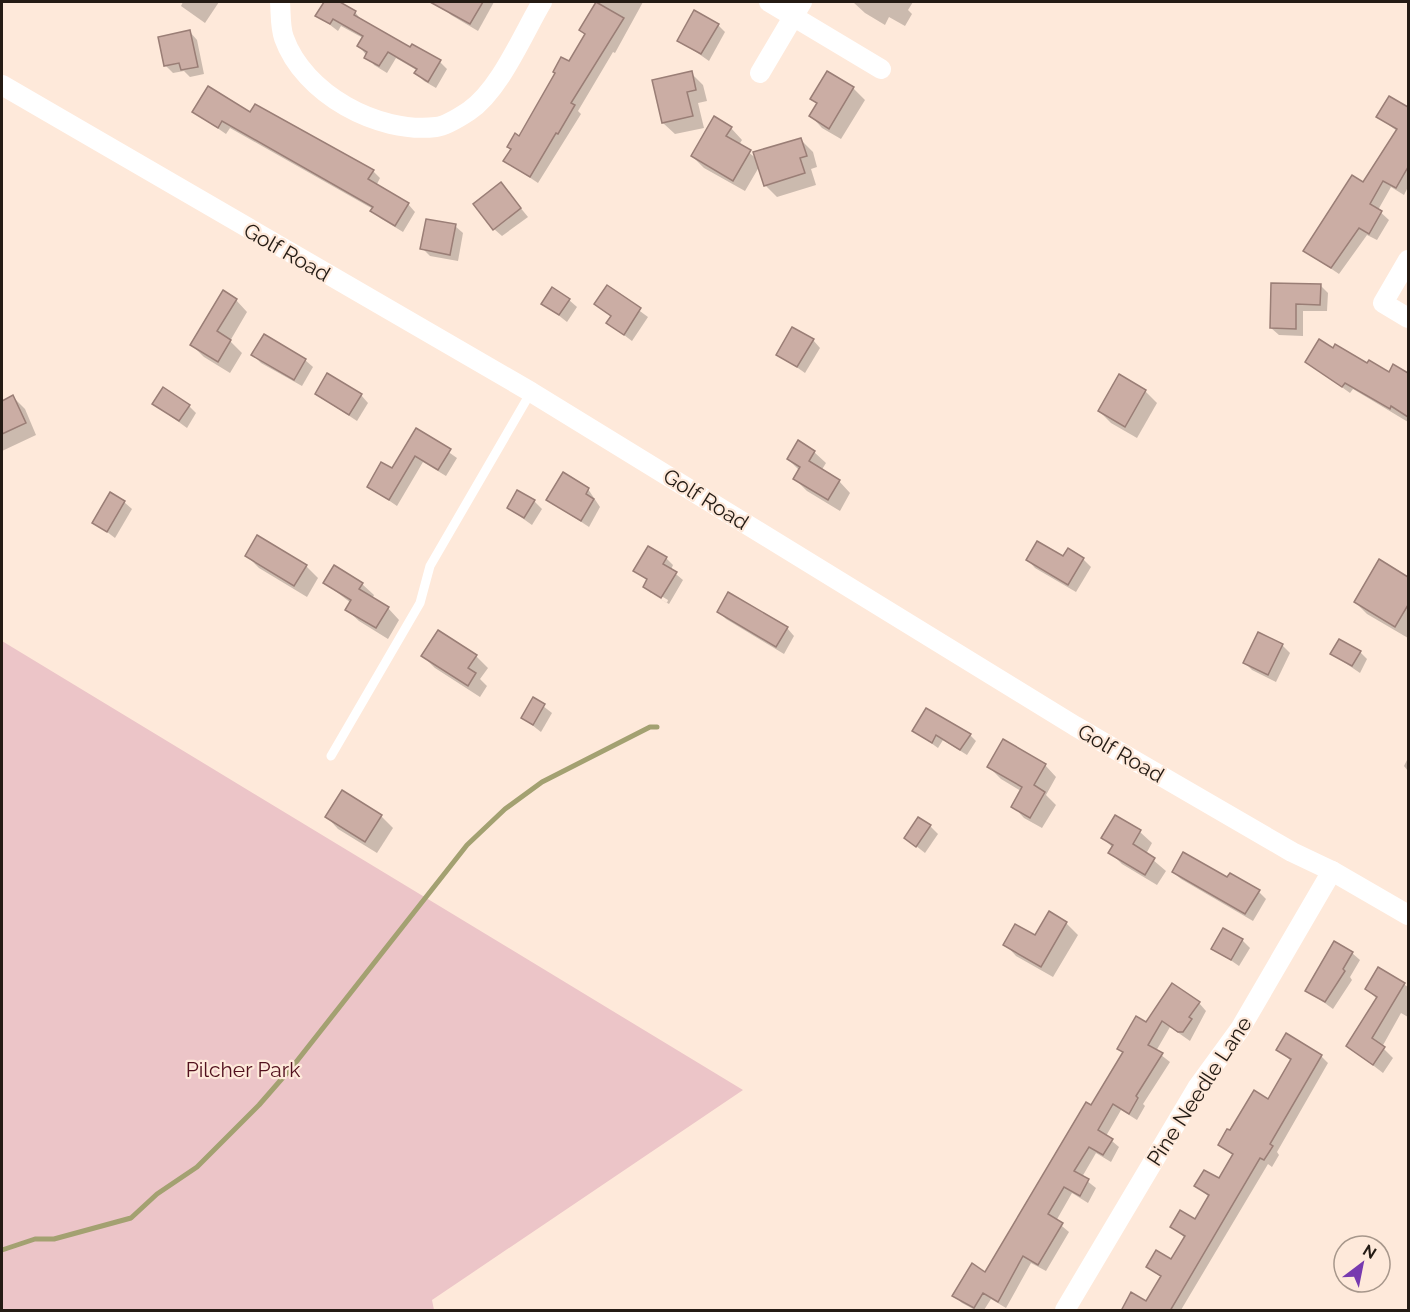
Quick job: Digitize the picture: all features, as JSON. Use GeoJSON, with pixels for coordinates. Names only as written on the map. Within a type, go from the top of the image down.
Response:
{"type":"FeatureCollection","features":[{"type":"Feature","properties":{"kind":"street"},"geometry":{"type":"LineString","coordinates":[[280,2],[283,37],[296,61],[322,90],[362,114],[400,127],[438,127],[470,110],[495,84],[542,2]]}},
{"type":"Feature","properties":{"kind":"street"},"geometry":{"type":"LineString","coordinates":[[769,2],[797,9],[881,69]]}},
{"type":"Feature","properties":{"kind":"street"},"geometry":{"type":"LineString","coordinates":[[760,73],[797,9]]}},
{"type":"Feature","properties":{"kind":"street","name":"Golf Road"},"geometry":{"type":"LineString","coordinates":[[2,86],[531,392],[1075,726],[1292,852],[1332,871],[1408,915]]}},
{"type":"Feature","properties":{"kind":"street"},"geometry":{"type":"LineString","coordinates":[[1408,260],[1383,303],[1408,318]]}},
{"type":"Feature","properties":{"kind":"street","name":"Pine Needle Lane"},"geometry":{"type":"LineString","coordinates":[[1065,1311],[1197,1088],[1240,1029],[1332,871]]}},
{"type":"Feature","properties":{"kind":"lane"},"geometry":{"type":"LineString","coordinates":[[331,756],[420,603],[430,566],[531,392]]}},
{"type":"Feature","properties":{"kind":"green space","name":"Pilcher Park"},"geometry":{"type":"Polygon","coordinates":[[[2,641],[743,1090],[432,1300],[434,1310],[2,1310],[2,641]]]}},
{"type":"Feature","properties":{"kind":"building"},"geometry":{"type":"Polygon","coordinates":[[[324,2],[340,2],[356,11],[354,15],[410,47],[412,44],[441,60],[428,82],[414,73],[417,69],[388,52],[379,66],[364,58],[367,52],[357,46],[363,36],[333,19],[330,24],[315,16],[324,2]]]}},
{"type":"Feature","properties":{"kind":"building"},"geometry":{"type":"Polygon","coordinates":[[[430,2],[483,2],[470,24],[430,2]]]}},
{"type":"Feature","properties":{"kind":"building"},"geometry":{"type":"Polygon","coordinates":[[[596,2],[624,18],[571,103],[575,105],[530,177],[503,161],[511,149],[507,147],[515,133],[519,136],[555,73],[553,72],[561,57],[569,61],[585,34],[579,30],[596,2]]]}},
{"type":"Feature","properties":{"kind":"building"},"geometry":{"type":"Polygon","coordinates":[[[694,10],[719,24],[701,54],[677,41],[694,10]]]}},
{"type":"Feature","properties":{"kind":"building"},"geometry":{"type":"Polygon","coordinates":[[[190,30],[198,67],[181,70],[179,63],[164,66],[158,37],[190,30]]]}},
{"type":"Feature","properties":{"kind":"building"},"geometry":{"type":"Polygon","coordinates":[[[692,71],[696,90],[687,92],[693,116],[662,123],[652,80],[692,71]]]}},
{"type":"Feature","properties":{"kind":"building"},"geometry":{"type":"Polygon","coordinates":[[[827,71],[854,87],[829,129],[809,116],[817,103],[810,99],[827,71]]]}},
{"type":"Feature","properties":{"kind":"building"},"geometry":{"type":"Polygon","coordinates":[[[208,86],[250,112],[255,104],[374,170],[368,179],[409,203],[395,226],[370,211],[373,207],[222,121],[218,128],[192,112],[208,86]]]}},
{"type":"Feature","properties":{"kind":"building"},"geometry":{"type":"Polygon","coordinates":[[[1389,96],[1408,107],[1408,167],[1396,188],[1383,181],[1370,204],[1382,211],[1369,234],[1359,228],[1331,268],[1303,251],[1352,175],[1363,182],[1397,129],[1376,117],[1389,96]]]}},
{"type":"Feature","properties":{"kind":"building"},"geometry":{"type":"Polygon","coordinates":[[[714,116],[732,127],[726,136],[751,150],[733,181],[691,156],[714,116]]]}},
{"type":"Feature","properties":{"kind":"building"},"geometry":{"type":"Polygon","coordinates":[[[801,138],[807,156],[800,158],[805,173],[764,186],[753,152],[801,138]]]}},
{"type":"Feature","properties":{"kind":"building"},"geometry":{"type":"Polygon","coordinates":[[[501,182],[521,208],[493,230],[473,204],[501,182]]]}},
{"type":"Feature","properties":{"kind":"building"},"geometry":{"type":"Polygon","coordinates":[[[426,219],[456,224],[450,255],[420,249],[426,219]]]}},
{"type":"Feature","properties":{"kind":"building"},"geometry":{"type":"Polygon","coordinates":[[[1271,283],[1321,284],[1320,305],[1296,304],[1296,329],[1270,328],[1271,283]]]}},
{"type":"Feature","properties":{"kind":"building"},"geometry":{"type":"Polygon","coordinates":[[[607,285],[641,308],[624,335],[606,323],[611,316],[594,304],[607,285]]]}},
{"type":"Feature","properties":{"kind":"building"},"geometry":{"type":"Polygon","coordinates":[[[552,287],[570,299],[559,315],[541,304],[552,287]]]}},
{"type":"Feature","properties":{"kind":"building"},"geometry":{"type":"Polygon","coordinates":[[[223,290],[237,299],[217,331],[231,340],[218,362],[190,345],[223,290]]]}},
{"type":"Feature","properties":{"kind":"building"},"geometry":{"type":"Polygon","coordinates":[[[792,327],[814,339],[797,367],[776,355],[792,327]]]}},
{"type":"Feature","properties":{"kind":"building"},"geometry":{"type":"Polygon","coordinates":[[[264,334],[306,359],[294,380],[251,355],[264,334]]]}},
{"type":"Feature","properties":{"kind":"building"},"geometry":{"type":"Polygon","coordinates":[[[1319,339],[1333,348],[1335,344],[1367,363],[1369,360],[1389,372],[1393,364],[1408,373],[1408,417],[1345,383],[1342,387],[1305,362],[1319,339]]]}},
{"type":"Feature","properties":{"kind":"building"},"geometry":{"type":"Polygon","coordinates":[[[327,373],[362,394],[349,415],[315,394],[327,373]]]}},
{"type":"Feature","properties":{"kind":"building"},"geometry":{"type":"Polygon","coordinates":[[[1119,374],[1146,390],[1125,427],[1098,411],[1119,374]]]}},
{"type":"Feature","properties":{"kind":"building"},"geometry":{"type":"Polygon","coordinates":[[[163,387],[190,405],[179,421],[152,404],[163,387]]]}},
{"type":"Feature","properties":{"kind":"building"},"geometry":{"type":"Polygon","coordinates":[[[13,395],[26,423],[2,434],[2,401],[13,395]]]}},
{"type":"Feature","properties":{"kind":"building"},"geometry":{"type":"Polygon","coordinates":[[[416,428],[451,449],[438,470],[415,456],[389,500],[367,487],[381,462],[392,468],[416,428]]]}},
{"type":"Feature","properties":{"kind":"building"},"geometry":{"type":"Polygon","coordinates":[[[798,440],[815,451],[809,461],[840,480],[828,500],[793,479],[800,467],[787,459],[798,440]]]}},
{"type":"Feature","properties":{"kind":"building"},"geometry":{"type":"Polygon","coordinates":[[[563,472],[589,488],[586,494],[594,499],[581,521],[546,500],[563,472]]]}},
{"type":"Feature","properties":{"kind":"building"},"geometry":{"type":"Polygon","coordinates":[[[517,490],[535,500],[524,518],[507,508],[517,490]]]}},
{"type":"Feature","properties":{"kind":"building"},"geometry":{"type":"Polygon","coordinates":[[[110,492],[125,501],[107,532],[92,523],[110,492]]]}},
{"type":"Feature","properties":{"kind":"building"},"geometry":{"type":"Polygon","coordinates":[[[257,535],[307,565],[294,586],[245,556],[257,535]]]}},
{"type":"Feature","properties":{"kind":"building"},"geometry":{"type":"Polygon","coordinates":[[[1037,541],[1063,556],[1068,548],[1084,558],[1068,585],[1026,560],[1037,541]]]}},
{"type":"Feature","properties":{"kind":"building"},"geometry":{"type":"Polygon","coordinates":[[[648,546],[667,557],[663,564],[677,572],[661,598],[643,587],[647,579],[633,571],[648,546]]]}},
{"type":"Feature","properties":{"kind":"building"},"geometry":{"type":"Polygon","coordinates":[[[1379,559],[1408,577],[1408,605],[1395,627],[1354,602],[1379,559]]]}},
{"type":"Feature","properties":{"kind":"building"},"geometry":{"type":"Polygon","coordinates":[[[334,565],[363,583],[359,589],[389,607],[376,628],[345,610],[351,600],[323,583],[334,565]]]}},
{"type":"Feature","properties":{"kind":"building"},"geometry":{"type":"Polygon","coordinates":[[[728,592],[788,627],[776,647],[717,612],[728,592]]]}},
{"type":"Feature","properties":{"kind":"building"},"geometry":{"type":"Polygon","coordinates":[[[438,630],[477,655],[468,668],[476,673],[468,686],[421,656],[438,630]]]}},
{"type":"Feature","properties":{"kind":"building"},"geometry":{"type":"Polygon","coordinates":[[[1258,632],[1283,644],[1268,675],[1243,663],[1258,632]]]}},
{"type":"Feature","properties":{"kind":"building"},"geometry":{"type":"Polygon","coordinates":[[[1339,639],[1361,651],[1352,666],[1330,654],[1339,639]]]}},
{"type":"Feature","properties":{"kind":"building"},"geometry":{"type":"Polygon","coordinates":[[[533,697],[545,704],[533,725],[521,718],[533,697]]]}},
{"type":"Feature","properties":{"kind":"building"},"geometry":{"type":"Polygon","coordinates":[[[926,708],[971,734],[960,750],[936,735],[932,743],[912,731],[926,708]]]}},
{"type":"Feature","properties":{"kind":"building"},"geometry":{"type":"Polygon","coordinates":[[[1003,739],[1046,764],[1034,785],[1045,792],[1030,818],[1011,807],[1022,787],[987,767],[1003,739]]]}},
{"type":"Feature","properties":{"kind":"building"},"geometry":{"type":"Polygon","coordinates":[[[342,790],[382,815],[365,842],[325,817],[342,790]]]}},
{"type":"Feature","properties":{"kind":"building"},"geometry":{"type":"Polygon","coordinates":[[[1115,815],[1141,830],[1133,844],[1155,858],[1145,875],[1108,853],[1113,845],[1101,838],[1115,815]]]}},
{"type":"Feature","properties":{"kind":"building"},"geometry":{"type":"Polygon","coordinates":[[[918,817],[931,825],[916,847],[904,838],[918,817]]]}},
{"type":"Feature","properties":{"kind":"building"},"geometry":{"type":"Polygon","coordinates":[[[1183,852],[1227,877],[1230,873],[1260,890],[1245,914],[1172,872],[1183,852]]]}},
{"type":"Feature","properties":{"kind":"building"},"geometry":{"type":"Polygon","coordinates":[[[1049,911],[1067,922],[1041,967],[1003,945],[1015,924],[1035,935],[1049,911]]]}},
{"type":"Feature","properties":{"kind":"building"},"geometry":{"type":"Polygon","coordinates":[[[1223,928],[1243,939],[1231,960],[1211,949],[1223,928]]]}},
{"type":"Feature","properties":{"kind":"building"},"geometry":{"type":"Polygon","coordinates":[[[1334,941],[1353,952],[1343,969],[1345,971],[1325,1002],[1305,991],[1334,941]]]}},
{"type":"Feature","properties":{"kind":"building"},"geometry":{"type":"Polygon","coordinates":[[[1378,967],[1405,983],[1372,1038],[1385,1047],[1373,1065],[1346,1046],[1377,997],[1365,989],[1378,967]]]}},
{"type":"Feature","properties":{"kind":"building"},"geometry":{"type":"Polygon","coordinates":[[[1172,983],[1200,1002],[1189,1017],[1192,1019],[1183,1032],[1178,1032],[1162,1021],[1148,1045],[1163,1053],[1136,1096],[1138,1098],[1129,1114],[1113,1104],[1098,1130],[1113,1139],[1103,1155],[1089,1147],[1074,1171],[1089,1179],[1080,1196],[1064,1187],[1048,1214],[1063,1223],[1038,1265],[1023,1256],[998,1302],[983,1293],[974,1308],[952,1296],[972,1263],[985,1272],[1086,1102],[1091,1105],[1123,1052],[1117,1049],[1136,1016],[1146,1022],[1172,983]]]}},
{"type":"Feature","properties":{"kind":"building"},"geometry":{"type":"Polygon","coordinates":[[[1286,1033],[1322,1055],[1270,1144],[1273,1146],[1264,1160],[1260,1158],[1170,1311],[1121,1311],[1131,1292],[1146,1301],[1161,1276],[1146,1267],[1156,1250],[1171,1259],[1185,1236],[1170,1227],[1180,1210],[1195,1219],[1209,1195],[1194,1186],[1204,1170],[1219,1178],[1233,1154],[1218,1145],[1227,1129],[1230,1130],[1254,1090],[1268,1099],[1291,1059],[1276,1050],[1286,1033]]]}},
{"type":"Feature","properties":{"kind":"waterway"},"geometry":{"type":"LineString","coordinates":[[2,1250],[35,1239],[54,1239],[131,1218],[157,1194],[197,1167],[259,1105],[293,1066],[467,845],[505,809],[542,782],[650,727],[657,727]]}}]}
